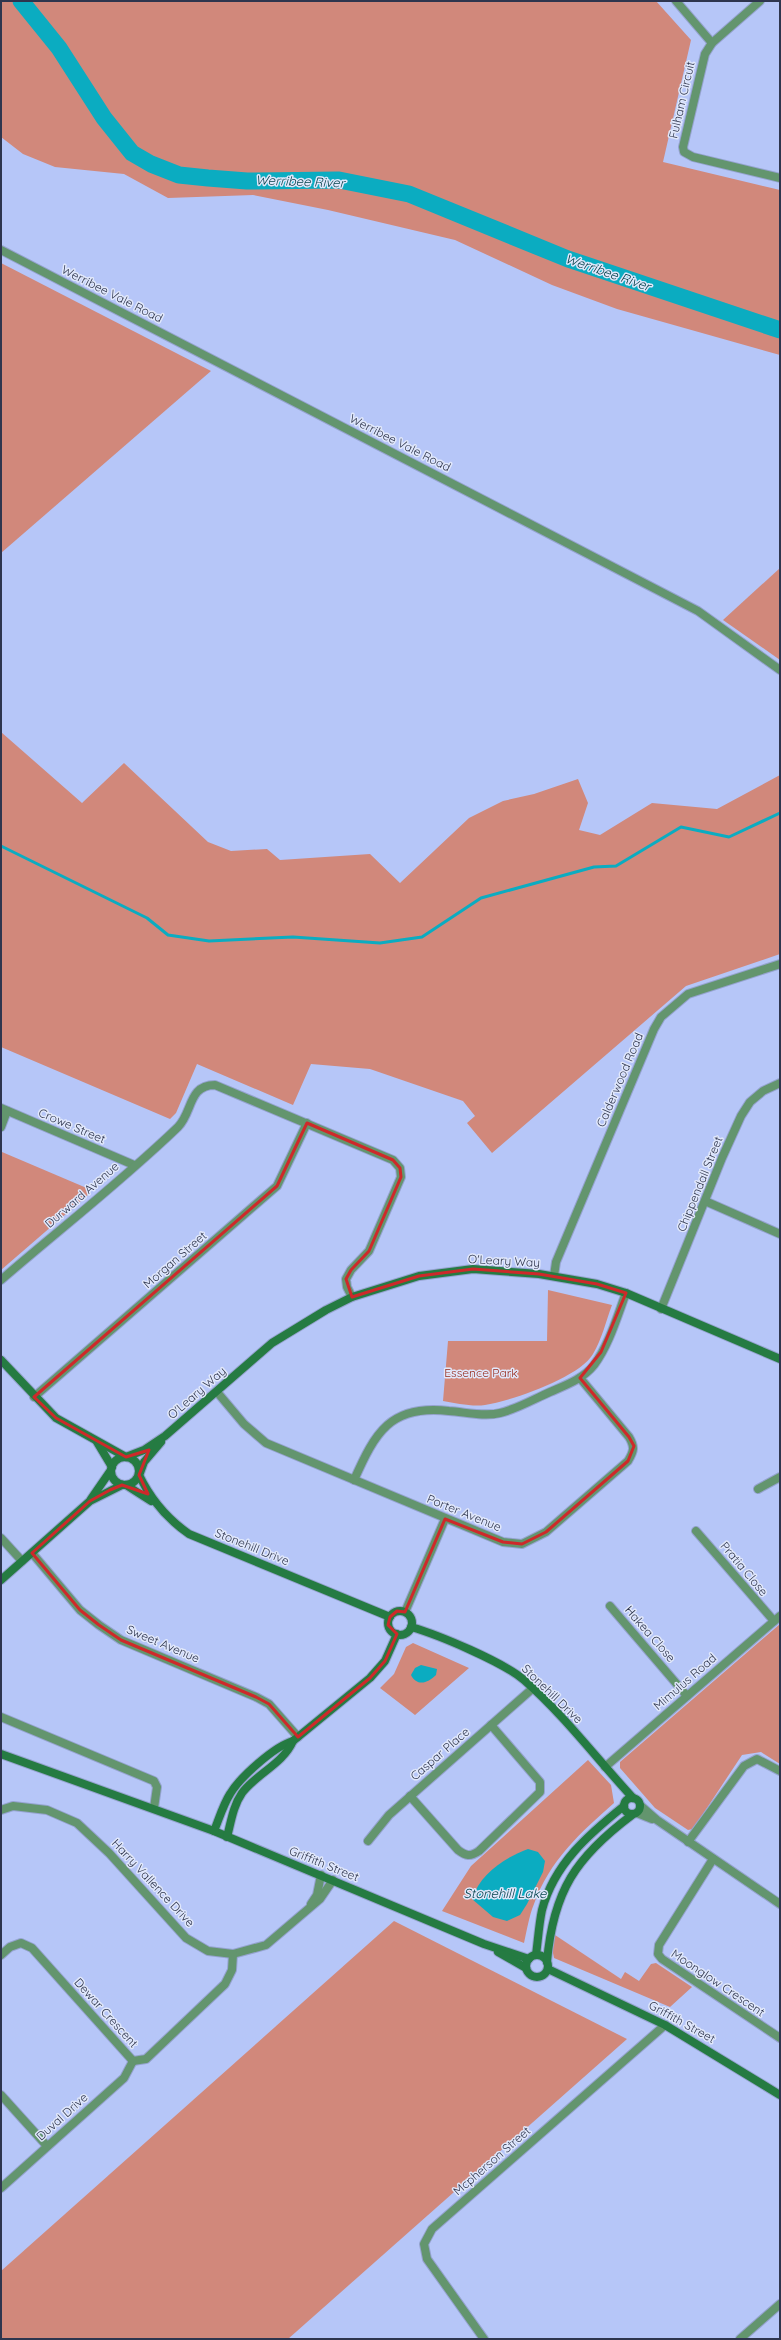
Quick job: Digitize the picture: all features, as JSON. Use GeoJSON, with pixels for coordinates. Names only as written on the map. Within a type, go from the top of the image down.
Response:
{"type":"FeatureCollection","features":[{"type":"Feature","properties":{"kind":"street"},"geometry":{"type":"LineString","coordinates":[[676,1],[712,43]]}},
{"type":"Feature","properties":{"kind":"street","name":"Fulham Circuit"},"geometry":{"type":"LineString","coordinates":[[760,1],[712,43],[705,54],[684,142],[684,152],[693,158],[780,178]]}},
{"type":"Feature","properties":{"kind":"street","name":"Werribee Vale Road"},"geometry":{"type":"LineString","coordinates":[[1,250],[698,611],[780,670]]}},
{"type":"Feature","properties":{"kind":"street","name":"Calderwood Road"},"geometry":{"type":"LineString","coordinates":[[554,1276],[556,1262],[654,1029],[661,1017],[688,994],[780,964]]}},
{"type":"Feature","properties":{"kind":"street","name":"Chippendall Street"},"geometry":{"type":"LineString","coordinates":[[662,1309],[722,1158],[741,1116],[750,1102],[764,1091],[780,1083]]}},
{"type":"Feature","properties":{"kind":"street","name":"Durward Avenue"},"geometry":{"type":"LineString","coordinates":[[1,1280],[178,1127],[198,1090],[207,1085],[223,1088],[307,1123]]}},
{"type":"Feature","properties":{"kind":"street"},"geometry":{"type":"LineString","coordinates":[[1,1127],[4,1110]]}},
{"type":"Feature","properties":{"kind":"street","name":"Crowe Street"},"geometry":{"type":"LineString","coordinates":[[4,1110],[134,1166]]}},
{"type":"Feature","properties":{"kind":"street"},"geometry":{"type":"LineString","coordinates":[[307,1123],[393,1160],[400,1168],[401,1177],[369,1251],[351,1270],[346,1279],[347,1287],[352,1297]]}},
{"type":"Feature","properties":{"kind":"street","name":"Morgan Street"},"geometry":{"type":"LineString","coordinates":[[34,1397],[277,1186],[307,1123]]}},
{"type":"Feature","properties":{"kind":"street"},"geometry":{"type":"LineString","coordinates":[[705,1202],[780,1234]]}},
{"type":"Feature","properties":{"kind":"street","name":"O'Leary Way"},"geometry":{"type":"LineString","coordinates":[[165,1436],[272,1343],[326,1310],[352,1297],[419,1276],[473,1269],[554,1276],[597,1284],[626,1294],[780,1359]]}},
{"type":"Feature","properties":{"kind":"street"},"geometry":{"type":"LineString","coordinates":[[354,1480],[369,1445],[378,1433],[398,1418],[420,1410],[434,1409],[472,1414],[500,1413],[580,1378],[593,1366],[601,1352],[626,1294]]}},
{"type":"Feature","properties":{"kind":"street"},"geometry":{"type":"LineString","coordinates":[[1,1360],[34,1397],[56,1418],[135,1461],[139,1474],[156,1506]]}},
{"type":"Feature","properties":{"kind":"street","name":"Porter Avenue"},"geometry":{"type":"LineString","coordinates":[[217,1392],[244,1424],[266,1443],[503,1542],[522,1544],[546,1532],[628,1461],[634,1452],[632,1441],[580,1378]]}},
{"type":"Feature","properties":{"kind":"street"},"geometry":{"type":"LineString","coordinates":[[1,1580],[90,1501],[119,1459],[144,1450],[165,1436]]}},
{"type":"Feature","properties":{"kind":"street"},"geometry":{"type":"LineString","coordinates":[[90,1501],[124,1485],[134,1482],[144,1462],[165,1436]]}},
{"type":"Feature","properties":{"kind":"street"},"geometry":{"type":"LineString","coordinates":[[95,1439],[103,1450],[112,1469],[113,1478],[156,1506]]}},
{"type":"Feature","properties":{"kind":"street"},"geometry":{"type":"LineString","coordinates":[[758,1489],[780,1477]]}},
{"type":"Feature","properties":{"kind":"street","name":"Stonehill Drive"},"geometry":{"type":"LineString","coordinates":[[156,1506],[170,1521],[189,1534],[390,1617]]}},
{"type":"Feature","properties":{"kind":"street"},"geometry":{"type":"LineString","coordinates":[[405,1612],[445,1519]]}},
{"type":"Feature","properties":{"kind":"street","name":"Pratia Close"},"geometry":{"type":"LineString","coordinates":[[696,1531],[777,1619]]}},
{"type":"Feature","properties":{"kind":"street"},"geometry":{"type":"LineString","coordinates":[[1,1538],[22,1562]]}},
{"type":"Feature","properties":{"kind":"street","name":"Sweet Avenue"},"geometry":{"type":"LineString","coordinates":[[32,1553],[80,1610],[99,1625],[122,1640],[256,1697],[269,1704],[296,1739]]}},
{"type":"Feature","properties":{"kind":"street","name":"Hakea Close"},"geometry":{"type":"LineString","coordinates":[[610,1606],[687,1696]]}},
{"type":"Feature","properties":{"kind":"street"},"geometry":{"type":"LineString","coordinates":[[397,1611],[405,1612],[411,1618],[411,1627],[404,1634],[397,1634],[388,1625],[390,1617],[397,1611]]}},
{"type":"Feature","properties":{"kind":"street","name":"Mimulus Road"},"geometry":{"type":"LineString","coordinates":[[605,1767],[777,1619]]}},
{"type":"Feature","properties":{"kind":"street","name":"Stonehill Drive"},"geometry":{"type":"LineString","coordinates":[[411,1627],[499,1664],[514,1672],[566,1722],[633,1798],[638,1800],[637,1811]]}},
{"type":"Feature","properties":{"kind":"street"},"geometry":{"type":"LineString","coordinates":[[214,1831],[224,1804],[241,1780],[283,1744],[296,1739],[370,1678],[385,1661],[397,1634]]}},
{"type":"Feature","properties":{"kind":"street","name":"Caspar Place"},"geometry":{"type":"LineString","coordinates":[[368,1840],[388,1815],[532,1689]]}},
{"type":"Feature","properties":{"kind":"street"},"geometry":{"type":"LineString","coordinates":[[1,1717],[154,1781],[157,1787],[154,1808]]}},
{"type":"Feature","properties":{"kind":"street"},"geometry":{"type":"LineString","coordinates":[[410,1796],[458,1850],[467,1856],[479,1851],[540,1792],[541,1787],[540,1782],[491,1725]]}},
{"type":"Feature","properties":{"kind":"street"},"geometry":{"type":"LineString","coordinates":[[227,1837],[235,1804],[242,1793],[252,1782],[289,1751],[296,1739]]}},
{"type":"Feature","properties":{"kind":"street","name":"Griffith Street"},"geometry":{"type":"LineString","coordinates":[[1,1753],[154,1808],[333,1880],[484,1944],[526,1968],[534,1976],[546,1968]]}},
{"type":"Feature","properties":{"kind":"street"},"geometry":{"type":"LineString","coordinates":[[688,1842],[744,1766],[757,1759],[780,1771]]}},
{"type":"Feature","properties":{"kind":"street","name":"Stonehill Drive"},"geometry":{"type":"LineString","coordinates":[[617,1780],[624,1804]]}},
{"type":"Feature","properties":{"kind":"street"},"geometry":{"type":"LineString","coordinates":[[526,1968],[532,1957],[542,1909],[552,1885],[575,1850],[624,1804],[633,1798]]}},
{"type":"Feature","properties":{"kind":"street"},"geometry":{"type":"LineString","coordinates":[[624,1804],[626,1812],[637,1811],[657,1820],[780,1904]]}},
{"type":"Feature","properties":{"kind":"street","name":"Harry Vallence Drive"},"geometry":{"type":"LineString","coordinates":[[1,1810],[13,1806],[47,1810],[77,1823],[109,1853],[186,1938],[208,1951],[233,1954],[266,1945],[320,1899],[333,1880]]}},
{"type":"Feature","properties":{"kind":"street"},"geometry":{"type":"LineString","coordinates":[[546,1968],[555,1909],[565,1885],[577,1867],[596,1847],[637,1811]]}},
{"type":"Feature","properties":{"kind":"street","name":"Moonglow Crescent"},"geometry":{"type":"LineString","coordinates":[[713,1859],[659,1945],[658,1954],[662,1960],[780,2038]]}},
{"type":"Feature","properties":{"kind":"street","name":"Harry Vallence Drive"},"geometry":{"type":"LineString","coordinates":[[306,1911],[317,1896],[321,1875]]}},
{"type":"Feature","properties":{"kind":"street","name":"Dewar Crescent"},"geometry":{"type":"LineString","coordinates":[[1,1955],[10,1947],[21,1943],[32,1948],[133,2061],[146,2059],[225,1984],[232,1970],[233,1954]]}},
{"type":"Feature","properties":{"kind":"street","name":"Griffith Street"},"geometry":{"type":"LineString","coordinates":[[484,1944],[532,1957],[542,1956],[546,1968],[567,1980],[665,2025],[780,2095]]}},
{"type":"Feature","properties":{"kind":"street","name":"Mcpherson Street"},"geometry":{"type":"LineString","coordinates":[[484,2339],[426,2259],[424,2244],[432,2229],[665,2025]]}},
{"type":"Feature","properties":{"kind":"street","name":"Duval Drive"},"geometry":{"type":"LineString","coordinates":[[1,2188],[124,2078],[133,2061]]}},
{"type":"Feature","properties":{"kind":"street"},"geometry":{"type":"LineString","coordinates":[[1,2095],[47,2146]]}},
{"type":"Feature","properties":{"kind":"street"},"geometry":{"type":"LineString","coordinates":[[740,2339],[780,2304]]}},
{"type":"Feature","properties":{"kind":"highlighted area"},"geometry":{"type":"Polygon","coordinates":[[[307,1123],[393,1160],[400,1168],[401,1177],[369,1251],[351,1270],[346,1279],[352,1297],[419,1276],[473,1269],[539,1274],[597,1284],[626,1293],[601,1352],[580,1378],[629,1437],[634,1446],[628,1461],[546,1532],[522,1544],[503,1542],[445,1519],[405,1612],[397,1611],[390,1617],[388,1625],[397,1634],[385,1661],[370,1678],[298,1737],[269,1704],[256,1697],[121,1640],[99,1625],[80,1610],[32,1553],[90,1501],[110,1490],[122,1485],[148,1494],[139,1475],[149,1450],[126,1457],[56,1418],[34,1397],[277,1186],[307,1123]]]}},
{"type":"Feature","properties":{"kind":"green space"},"geometry":{"type":"Polygon","coordinates":[[[1,1],[656,1],[691,40],[663,162],[780,190],[780,355],[617,309],[552,285],[455,240],[328,210],[253,195],[168,198],[124,174],[55,167],[23,154],[1,137],[1,1]]]}},
{"type":"Feature","properties":{"kind":"green space"},"geometry":{"type":"Polygon","coordinates":[[[1,263],[211,371],[1,553],[1,263]]]}},
{"type":"Feature","properties":{"kind":"green space"},"geometry":{"type":"Polygon","coordinates":[[[780,568],[780,660],[723,620],[780,568]]]}},
{"type":"Feature","properties":{"kind":"green space"},"geometry":{"type":"Polygon","coordinates":[[[1,732],[82,803],[124,763],[208,842],[231,851],[267,849],[280,860],[370,854],[400,883],[469,818],[503,801],[534,794],[578,779],[588,803],[579,830],[600,835],[652,803],[717,809],[780,775],[780,954],[686,986],[492,1153],[467,1123],[475,1116],[463,1101],[370,1069],[311,1064],[293,1105],[197,1064],[176,1113],[170,1119],[1,1047],[1,732]]]}},
{"type":"Feature","properties":{"kind":"green space"},"geometry":{"type":"Polygon","coordinates":[[[2,1152],[89,1189],[89,1194],[1,1270],[2,1152]]]}},
{"type":"Feature","properties":{"kind":"green space","name":"Essence Park"},"geometry":{"type":"Polygon","coordinates":[[[548,1290],[612,1305],[599,1342],[593,1354],[586,1363],[544,1387],[497,1403],[475,1406],[443,1401],[448,1341],[547,1341],[548,1290]]]}},
{"type":"Feature","properties":{"kind":"green space"},"geometry":{"type":"Polygon","coordinates":[[[780,1624],[780,1764],[761,1752],[742,1755],[693,1829],[688,1830],[655,1808],[620,1768],[620,1762],[780,1624]]]}},
{"type":"Feature","properties":{"kind":"green space"},"geometry":{"type":"Polygon","coordinates":[[[413,1643],[469,1668],[415,1715],[380,1688],[394,1674],[406,1647],[413,1643]]]}},
{"type":"Feature","properties":{"kind":"green space"},"geometry":{"type":"Polygon","coordinates":[[[588,1760],[611,1785],[614,1803],[578,1836],[548,1874],[532,1909],[524,1943],[442,1911],[471,1866],[588,1760]]]}},
{"type":"Feature","properties":{"kind":"green space"},"geometry":{"type":"Polygon","coordinates":[[[394,1921],[627,2039],[288,2339],[2,2339],[1,2271],[394,1921]]]}},
{"type":"Feature","properties":{"kind":"green space"},"geometry":{"type":"Polygon","coordinates":[[[555,1935],[621,1979],[625,1972],[639,1981],[651,1964],[656,1963],[692,1987],[670,2007],[554,1958],[552,1948],[555,1935]]]}},
{"type":"Feature","properties":{"kind":"water"},"geometry":{"type":"Polygon","coordinates":[[[421,1665],[437,1669],[436,1675],[426,1682],[419,1682],[413,1679],[411,1675],[415,1668],[421,1665]]]}},
{"type":"Feature","properties":{"kind":"water","name":"Stonehill Lake"},"geometry":{"type":"Polygon","coordinates":[[[528,1849],[538,1852],[545,1861],[543,1872],[527,1904],[520,1915],[507,1921],[493,1917],[472,1899],[476,1890],[494,1868],[510,1857],[528,1849]]]}},
{"type":"Feature","properties":{"kind":"waterway","name":"Werribee River"},"geometry":{"type":"LineString","coordinates":[[21,1],[59,48],[104,118],[132,153],[151,164],[179,175],[247,181],[339,180],[409,194],[568,259],[780,330]]}},
{"type":"Feature","properties":{"kind":"waterway"},"geometry":{"type":"LineString","coordinates":[[1,846],[147,918],[168,935],[209,941],[293,937],[380,943],[422,937],[481,898],[594,867],[616,866],[681,827],[729,837],[780,813]]}}]}
